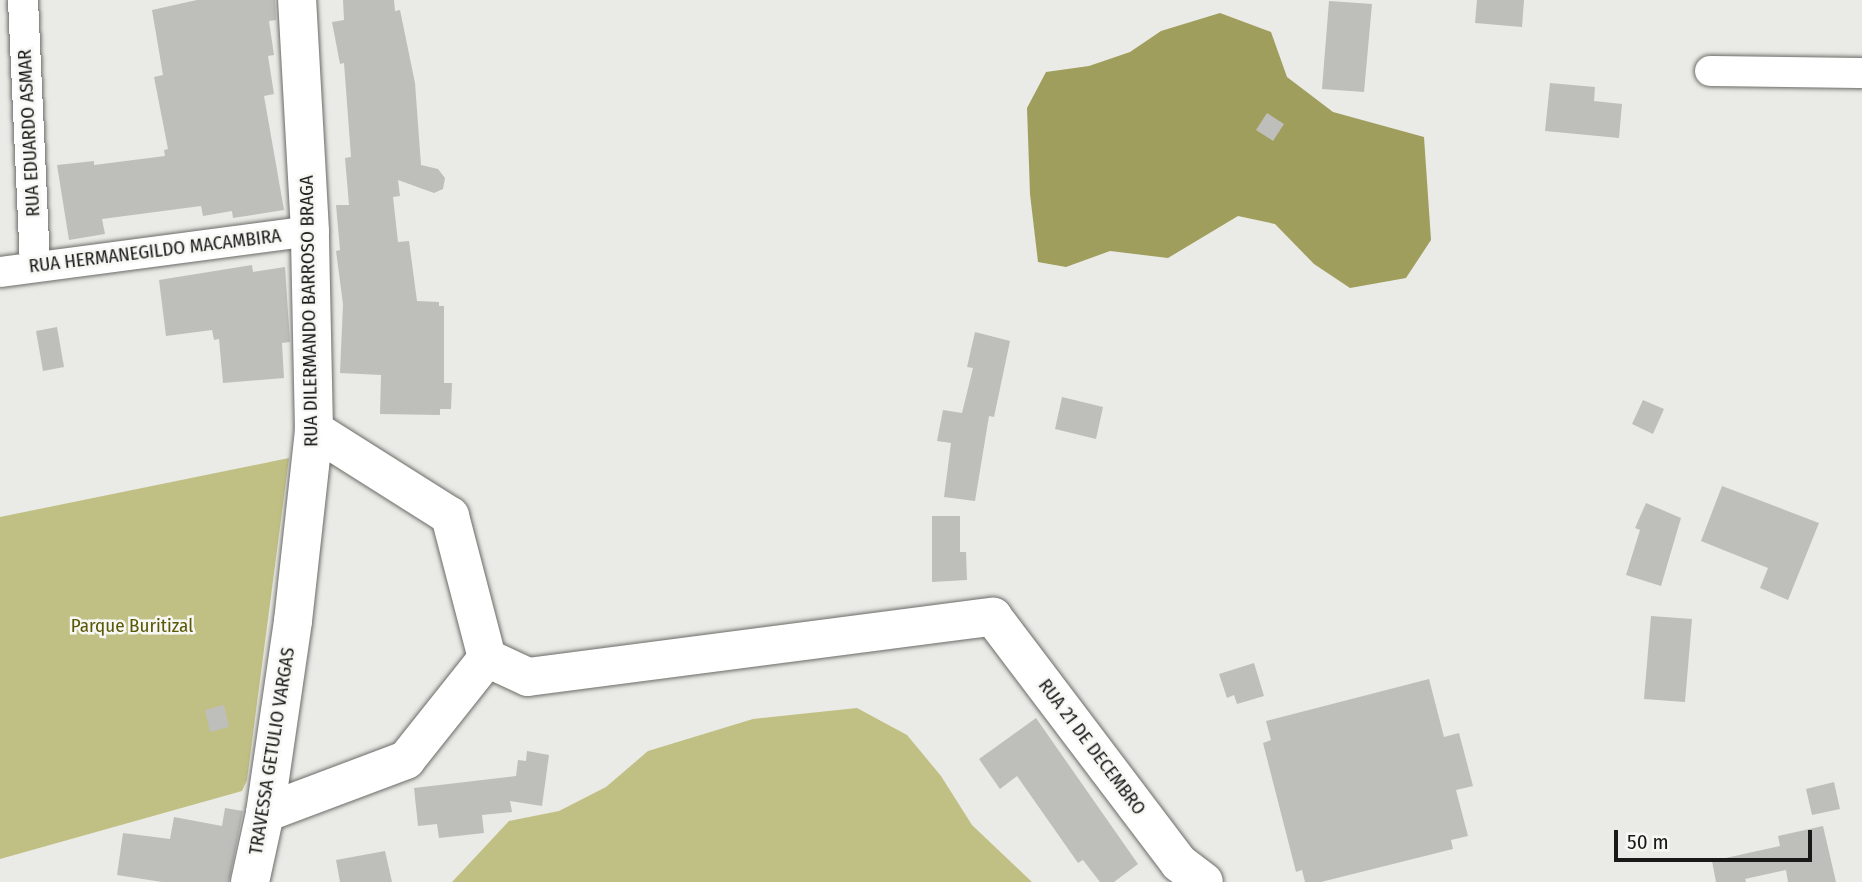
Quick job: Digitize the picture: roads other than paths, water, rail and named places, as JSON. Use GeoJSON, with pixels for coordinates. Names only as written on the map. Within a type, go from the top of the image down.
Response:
{"type":"FeatureCollection","features":[{"type":"Feature","properties":{"kind":"street","name":"RUA EDUARDO ASMAR"},"geometry":{"type":"LineString","coordinates":[[23,0],[35,266]]}},
{"type":"Feature","properties":{"kind":"street","name":"RUA DILERMANDO BARROSO BRAGA"},"geometry":{"type":"LineString","coordinates":[[293,621],[314,430],[310,231],[297,0]]}},
{"type":"Feature","properties":{"kind":"street"},"geometry":{"type":"LineString","coordinates":[[1710,71],[1862,74]]}},
{"type":"Feature","properties":{"kind":"street","name":"RUA HERMANEGILDO MACAMBIRA"},"geometry":{"type":"LineString","coordinates":[[0,272],[310,231]]}},
{"type":"Feature","properties":{"kind":"street"},"geometry":{"type":"LineString","coordinates":[[265,813],[406,760],[487,659],[450,516],[314,430]]}},
{"type":"Feature","properties":{"kind":"street","name":"RUA 21 DE DECEMBRO"},"geometry":{"type":"LineString","coordinates":[[487,659],[528,677],[993,617],[1179,863],[1204,882]]}},
{"type":"Feature","properties":{"kind":"street","name":"TRAVESSA GETULIO VARGAS"},"geometry":{"type":"LineString","coordinates":[[250,882],[265,813],[293,621]]}},
{"type":"Feature","properties":{"kind":"park label","name":"Parque Buritizal"},"geometry":{"type":"Point","coordinates":[132,626]}}]}
